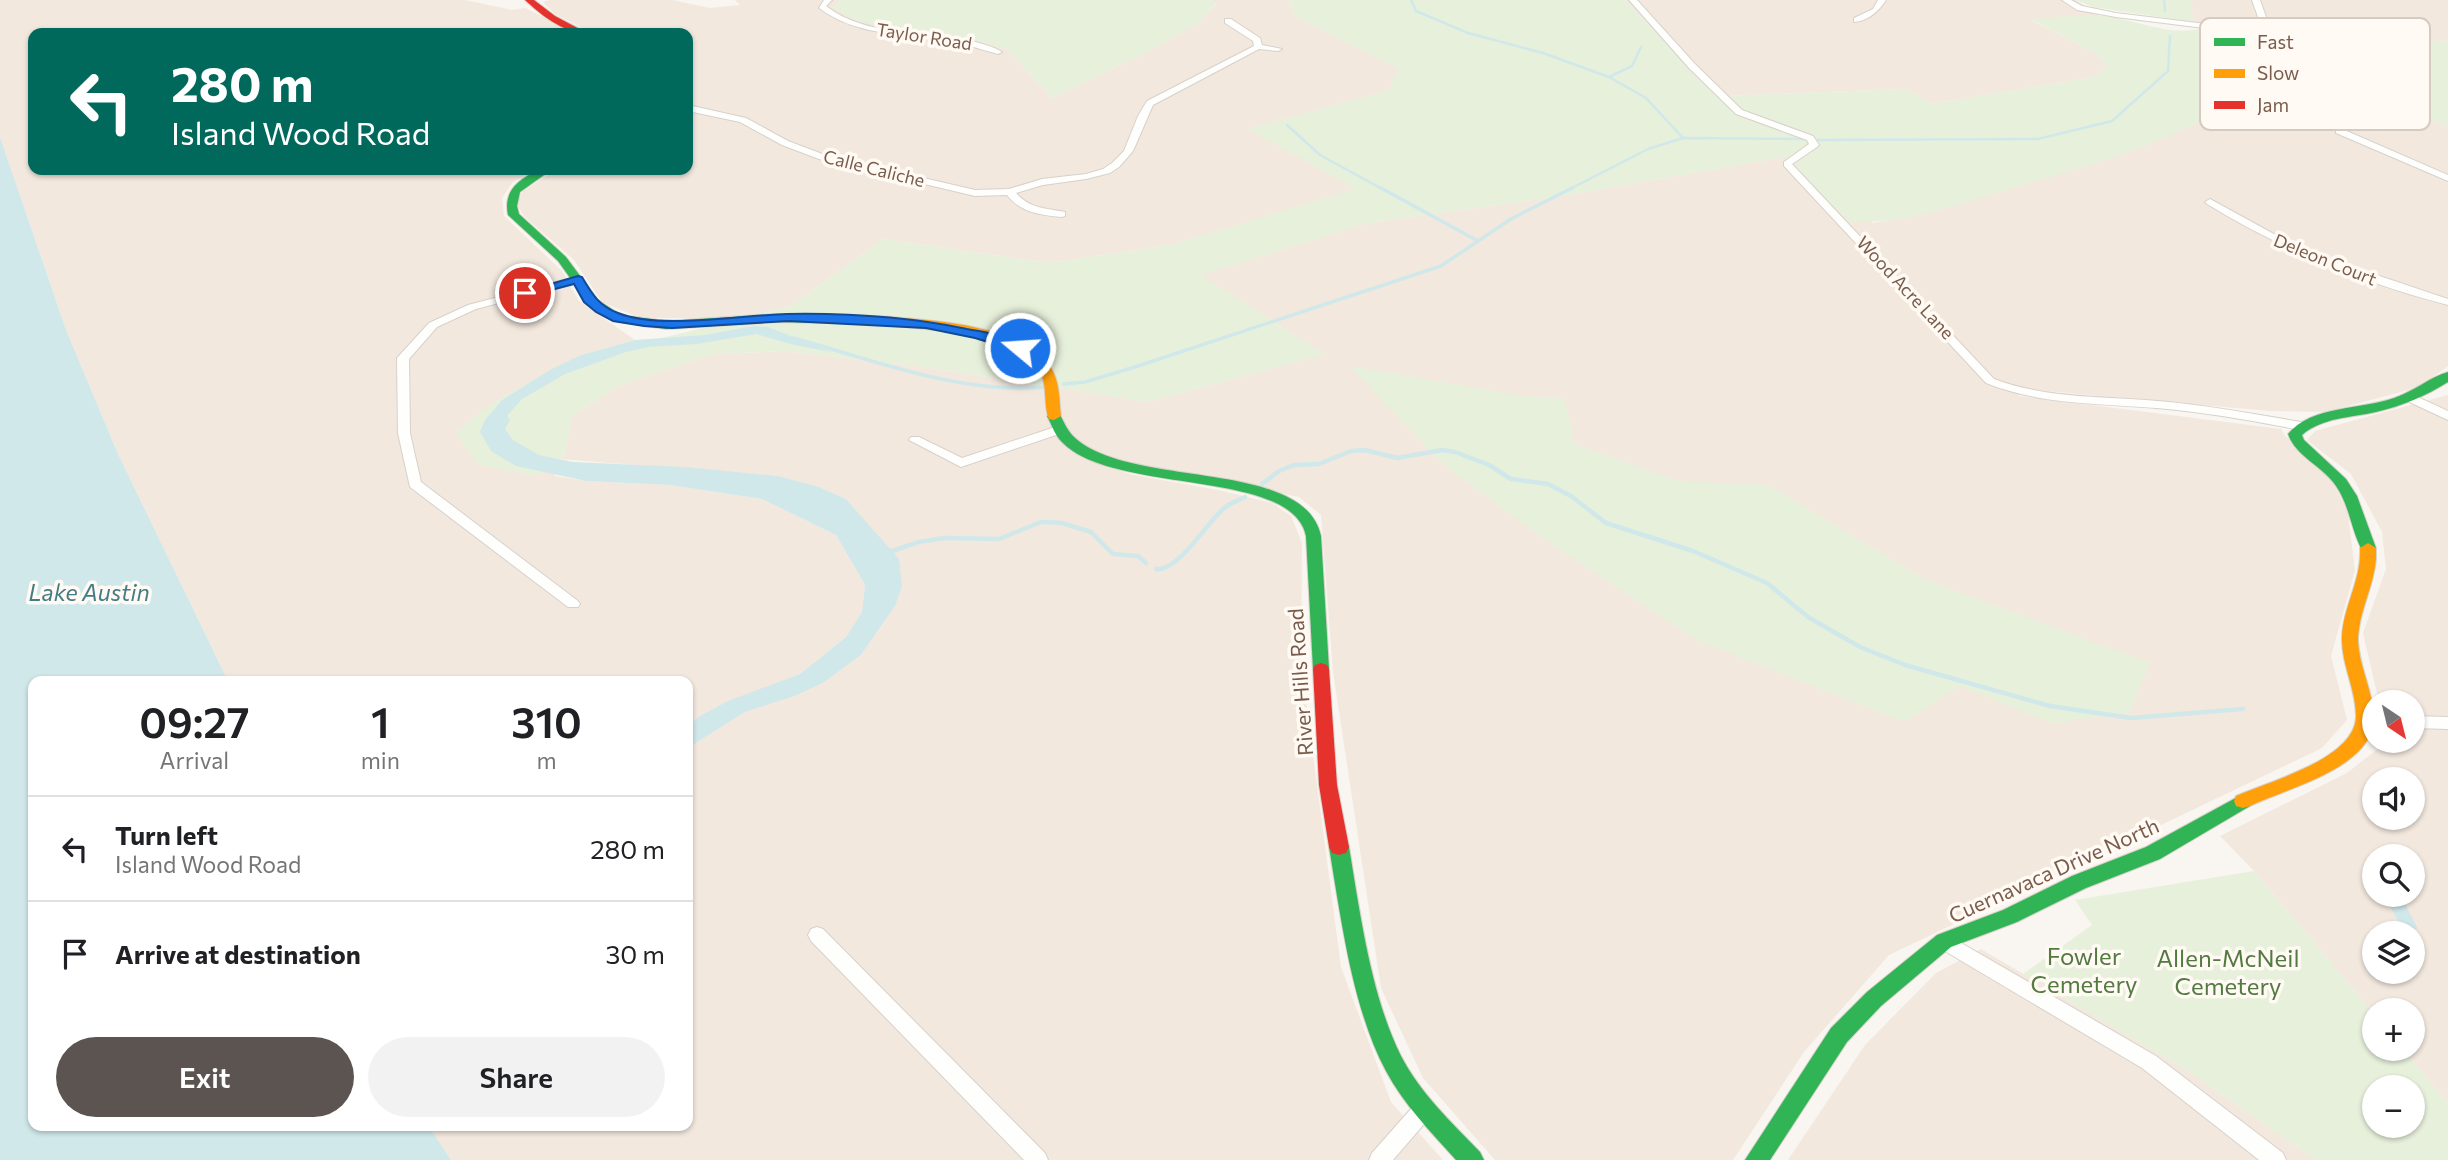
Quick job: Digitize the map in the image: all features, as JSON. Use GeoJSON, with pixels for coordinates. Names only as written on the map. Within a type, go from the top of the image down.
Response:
{"type":"FeatureCollection","features":[{"type":"Feature","properties":{"kind":"street"},"geometry":{"type":"LineString","coordinates":[[529,0],[552,18],[573,28]]}},
{"type":"Feature","properties":{"kind":"street","name":"Taylor Road"},"geometry":{"type":"LineString","coordinates":[[828,0],[821,6],[829,13],[855,25],[881,32],[939,36],[998,52]]}},
{"type":"Feature","properties":{"kind":"street","name":"Wood Acre Lane"},"geometry":{"type":"LineString","coordinates":[[1633,0],[1692,66],[1739,112],[1810,138],[1814,145],[1787,164],[1990,381],[2011,390],[2064,398],[2142,403],[2301,426]]}},
{"type":"Feature","properties":{"kind":"street"},"geometry":{"type":"LineString","coordinates":[[1857,20],[1876,10],[1882,0]]}},
{"type":"Feature","properties":{"kind":"street"},"geometry":{"type":"LineString","coordinates":[[2066,0],[2080,8],[2200,25]]}},
{"type":"Feature","properties":{"kind":"street"},"geometry":{"type":"LineString","coordinates":[[2256,0],[2262,18]]}},
{"type":"Feature","properties":{"kind":"street"},"geometry":{"type":"LineString","coordinates":[[1228,21],[1257,40],[1258,47],[1278,49]]}},
{"type":"Feature","properties":{"kind":"street","name":"Calle Caliche"},"geometry":{"type":"LineString","coordinates":[[693,109],[743,120],[785,143],[822,157],[975,193],[1010,192],[1042,182],[1090,177],[1108,170],[1128,152],[1150,103],[1258,47]]}},
{"type":"Feature","properties":{"kind":"street"},"geometry":{"type":"LineString","coordinates":[[2339,131],[2448,178]]}},
{"type":"Feature","properties":{"kind":"street"},"geometry":{"type":"LineString","coordinates":[[537,175],[517,188],[509,197],[509,205],[514,215],[568,265],[588,299],[600,310],[618,318],[672,324],[789,318],[852,321],[1034,356],[1045,366],[1052,380],[1054,421],[1058,430],[961,463],[915,440]]}},
{"type":"Feature","properties":{"kind":"street"},"geometry":{"type":"LineString","coordinates":[[1010,192],[1015,201],[1028,209],[1062,214]]}},
{"type":"Feature","properties":{"kind":"street","name":"Deleon Court"},"geometry":{"type":"LineString","coordinates":[[2210,202],[2243,223],[2308,256],[2362,277],[2448,302]]}},
{"type":"Feature","properties":{"kind":"street"},"geometry":{"type":"LineString","coordinates":[[573,604],[415,484],[404,433],[404,358],[433,325],[472,307],[578,279]]}},
{"type":"Feature","properties":{"kind":"street"},"geometry":{"type":"LineString","coordinates":[[2301,426],[2409,397],[2439,384],[2448,376]]}},
{"type":"Feature","properties":{"kind":"street"},"geometry":{"type":"LineString","coordinates":[[2409,397],[2448,416]]}},
{"type":"Feature","properties":{"kind":"street","name":"Cuernavaca Drive North"},"geometry":{"type":"LineString","coordinates":[[2301,426],[2295,434],[2298,442],[2339,479],[2355,508],[2370,550],[2370,565],[2350,622],[2349,651],[2362,694]]}},
{"type":"Feature","properties":{"kind":"street","name":"River Hills Road"},"geometry":{"type":"LineString","coordinates":[[1058,430],[1077,447],[1126,466],[1271,494],[1286,500],[1309,522],[1313,531],[1328,785],[1357,952],[1381,1034],[1394,1065],[1424,1109],[1472,1160]]}},
{"type":"Feature","properties":{"kind":"street"},"geometry":{"type":"LineString","coordinates":[[2426,722],[2448,723]]}},
{"type":"Feature","properties":{"kind":"street","name":"Cuernavaca Drive North"},"geometry":{"type":"LineString","coordinates":[[1757,1160],[1839,1035],[1874,999],[1944,941],[2010,916],[2079,882],[2153,853],[2257,793],[2336,760],[2362,736]]}},
{"type":"Feature","properties":{"kind":"street"},"geometry":{"type":"LineString","coordinates":[[817,935],[1038,1160]]}},
{"type":"Feature","properties":{"kind":"street"},"geometry":{"type":"LineString","coordinates":[[1944,941],[2149,1062],[2276,1160]]}},
{"type":"Feature","properties":{"kind":"street"},"geometry":{"type":"LineString","coordinates":[[1380,1160],[1424,1109]]}},
{"type":"Feature","properties":{"kind":"shaded area"},"geometry":{"type":"Polygon","coordinates":[[[0,0],[465,0],[512,10],[525,8],[567,28],[28,28],[28,175],[525,175],[513,182],[502,198],[504,216],[562,271],[579,301],[635,340],[581,355],[555,476],[586,481],[670,485],[762,499],[836,535],[865,585],[862,612],[846,637],[800,674],[693,724],[693,676],[226,676],[118,454],[66,330],[0,137],[0,0]]]}},
{"type":"Feature","properties":{"kind":"shaded area"},"geometry":{"type":"Polygon","coordinates":[[[672,0],[710,8],[740,5],[735,0],[841,0],[832,7],[890,29],[941,32],[1007,49],[1052,98],[1149,51],[1198,23],[1216,4],[1211,0],[1289,0],[1295,16],[1399,69],[1389,90],[1249,129],[1356,189],[1331,198],[1171,245],[1048,263],[883,239],[791,306],[743,318],[641,318],[602,302],[574,260],[525,217],[516,204],[523,191],[548,175],[693,175],[693,28],[582,28],[555,14],[543,2],[672,0]]]}},
{"type":"Feature","properties":{"kind":"shaded area"},"geometry":{"type":"Polygon","coordinates":[[[1625,0],[2076,0],[2099,16],[2031,20],[2095,53],[2108,65],[2094,77],[1931,104],[1906,89],[1716,96],[1625,0]]]}},
{"type":"Feature","properties":{"kind":"shaded area"},"geometry":{"type":"Polygon","coordinates":[[[2191,0],[2448,0],[2448,40],[2430,42],[2430,18],[2200,18],[2200,29],[2193,22],[2191,0]]]}},
{"type":"Feature","properties":{"kind":"shaded area"},"geometry":{"type":"Polygon","coordinates":[[[2430,119],[2448,127],[2448,366],[2420,387],[2325,412],[2270,411],[2011,388],[2020,396],[2281,429],[2285,436],[2331,476],[2348,515],[2355,570],[2331,656],[2347,720],[2322,748],[1889,955],[1804,1052],[1733,1160],[1495,1160],[1423,1078],[1381,988],[1333,672],[1321,515],[1299,497],[1124,461],[1081,445],[1060,423],[1059,388],[1148,402],[1324,354],[1200,275],[1368,223],[1562,196],[1784,157],[1797,162],[1873,223],[1927,213],[2110,158],[2200,121],[2200,130],[2430,130],[2430,119]]]}},
{"type":"Feature","properties":{"kind":"shaded area"},"geometry":{"type":"Polygon","coordinates":[[[785,351],[923,367],[1045,386],[1050,425],[1084,458],[1129,474],[1272,503],[1291,516],[1302,543],[1301,664],[1341,967],[1391,1102],[1443,1160],[451,1160],[432,1131],[693,1131],[693,745],[745,712],[795,696],[823,683],[861,655],[895,606],[860,515],[846,499],[819,487],[777,476],[559,459],[564,456],[572,416],[620,385],[714,354],[785,351]]]}},
{"type":"Feature","properties":{"kind":"shaded area"},"geometry":{"type":"Polygon","coordinates":[[[2448,395],[2448,1103],[2413,1061],[2425,1061],[2425,998],[2362,1000],[2254,871],[2220,836],[2347,773],[2372,753],[2426,752],[2426,690],[2376,690],[2363,633],[2386,569],[2382,532],[2351,474],[2307,440],[2315,431],[2448,395]]]}},
{"type":"Feature","properties":{"kind":"shaded area"},"geometry":{"type":"Polygon","coordinates":[[[1981,949],[2193,1074],[2316,1160],[1788,1160],[1865,1045],[1936,973],[1981,949]]]}},
{"type":"Feature","properties":{"kind":"green space"},"geometry":{"type":"Polygon","coordinates":[[[841,0],[1211,0],[1216,3],[1199,23],[1149,51],[1052,98],[1007,49],[941,32],[890,29],[856,20],[831,7],[841,0]]]}},
{"type":"Feature","properties":{"kind":"green space"},"geometry":{"type":"Polygon","coordinates":[[[1289,0],[1625,0],[1716,96],[1906,89],[1931,104],[2094,77],[2107,65],[2095,53],[2030,19],[2102,16],[2163,29],[2200,29],[2200,120],[2149,144],[2083,167],[1955,206],[1892,220],[1850,222],[1797,170],[1797,162],[1784,157],[1562,196],[1368,223],[1201,275],[1325,354],[1148,402],[923,367],[785,351],[714,354],[620,385],[572,416],[564,456],[535,476],[478,465],[456,433],[489,405],[540,376],[626,347],[791,306],[883,239],[1048,263],[1171,245],[1355,189],[1248,129],[1389,90],[1398,69],[1295,16],[1289,0]]]}},
{"type":"Feature","properties":{"kind":"green space"},"geometry":{"type":"Polygon","coordinates":[[[2076,0],[2191,0],[2193,22],[2093,7],[2076,0]]]}},
{"type":"Feature","properties":{"kind":"green space"},"geometry":{"type":"Polygon","coordinates":[[[2448,40],[2448,127],[2430,119],[2430,42],[2448,40]]]}},
{"type":"Feature","properties":{"kind":"green space"},"geometry":{"type":"Polygon","coordinates":[[[1349,366],[1524,396],[1565,399],[1574,444],[1679,481],[1769,485],[1924,579],[2150,663],[2129,713],[2050,723],[1960,686],[1904,722],[1696,640],[1551,544],[1445,466],[1349,366]]]}},
{"type":"Feature","properties":{"kind":"green space","name":"Allen-McNeil Cemetery"},"geometry":{"type":"Polygon","coordinates":[[[2254,871],[2362,1000],[2362,1061],[2413,1061],[2425,1075],[2362,1075],[2362,1138],[2425,1138],[2425,1076],[2448,1103],[2448,1160],[2316,1160],[2193,1074],[2023,974],[2092,925],[2075,900],[2254,871]]]}},
{"type":"Feature","properties":{"kind":"water","name":"Lake Austin"},"geometry":{"type":"Polygon","coordinates":[[[0,137],[66,330],[118,454],[226,676],[28,676],[28,1131],[432,1131],[451,1160],[0,1160],[0,137]]]}},
{"type":"Feature","properties":{"kind":"water"},"geometry":{"type":"Polygon","coordinates":[[[753,326],[768,327],[831,352],[756,334],[626,352],[565,374],[522,399],[507,416],[510,420],[505,429],[513,440],[539,455],[573,462],[685,467],[778,476],[819,487],[846,499],[899,559],[902,586],[895,606],[861,655],[823,683],[795,696],[745,712],[693,745],[693,722],[700,716],[728,701],[800,674],[846,637],[862,612],[865,585],[836,535],[762,499],[670,485],[586,481],[516,466],[491,451],[480,432],[485,420],[502,400],[550,370],[581,355],[635,340],[705,335],[753,326]]]}},
{"type":"Feature","properties":{"kind":"water"},"geometry":{"type":"Polygon","coordinates":[[[2391,907],[2407,907],[2414,921],[2398,921],[2391,907]]]}},
{"type":"Feature","properties":{"kind":"waterway"},"geometry":{"type":"LineString","coordinates":[[1411,0],[1416,11],[1468,33],[1543,53],[1609,77]]}},
{"type":"Feature","properties":{"kind":"waterway"},"geometry":{"type":"LineString","coordinates":[[2164,0],[2165,11]]}},
{"type":"Feature","properties":{"kind":"waterway"},"geometry":{"type":"LineString","coordinates":[[1818,140],[2038,139],[2112,121],[2168,71],[2170,36]]}},
{"type":"Feature","properties":{"kind":"waterway"},"geometry":{"type":"LineString","coordinates":[[1609,77],[1632,66],[1641,47]]}},
{"type":"Feature","properties":{"kind":"waterway"},"geometry":{"type":"LineString","coordinates":[[1609,77],[1646,98],[1683,138]]}},
{"type":"Feature","properties":{"kind":"waterway"},"geometry":{"type":"LineString","coordinates":[[1287,125],[1320,155],[1384,190]]}},
{"type":"Feature","properties":{"kind":"waterway"},"geometry":{"type":"LineString","coordinates":[[1568,190],[1648,149],[1683,138]]}},
{"type":"Feature","properties":{"kind":"waterway"},"geometry":{"type":"LineString","coordinates":[[1683,138],[1802,139]]}},
{"type":"Feature","properties":{"kind":"waterway"},"geometry":{"type":"LineString","coordinates":[[1381,188],[1478,241]]}},
{"type":"Feature","properties":{"kind":"waterway"},"geometry":{"type":"LineString","coordinates":[[1064,384],[1085,382],[1138,366],[1441,266],[1511,219],[1572,188]]}},
{"type":"Feature","properties":{"kind":"waterway"},"geometry":{"type":"LineString","coordinates":[[793,338],[950,381],[982,386],[1046,387]]}},
{"type":"Feature","properties":{"kind":"waterway"},"geometry":{"type":"LineString","coordinates":[[1262,484],[1279,471],[1294,465],[1319,464],[1351,451],[1365,450],[1397,458],[1442,450],[1455,452],[1489,465],[1511,479],[1548,484],[1571,496],[1606,523],[1693,551],[1767,583],[1808,617],[1860,647],[1905,665],[2050,706],[2131,718],[2243,709]]}},
{"type":"Feature","properties":{"kind":"waterway"},"geometry":{"type":"LineString","coordinates":[[1156,569],[1164,568],[1182,556],[1223,509],[1245,497]]}},
{"type":"Feature","properties":{"kind":"waterway"},"geometry":{"type":"LineString","coordinates":[[889,552],[919,542],[944,538],[999,539],[1041,522],[1062,523],[1091,532],[1113,554],[1138,556],[1146,563]]}},
{"type":"Feature","properties":{"kind":"traffic: fast"},"geometry":{"type":"LineString","coordinates":[[537,175],[519,186],[515,192],[512,198],[514,215],[562,259],[594,303],[618,318],[666,325],[778,318],[878,320]]}},
{"type":"Feature","properties":{"kind":"traffic: fast"},"geometry":{"type":"LineString","coordinates":[[2368,548],[2350,496],[2339,479],[2298,442],[2295,434],[2302,427],[2319,419],[2399,401],[2448,376]]}},
{"type":"Feature","properties":{"kind":"traffic: fast"},"geometry":{"type":"LineString","coordinates":[[1054,416],[1065,438],[1088,453],[1118,465],[1257,490],[1280,497],[1298,509],[1311,526],[1314,536],[1321,669]]}},
{"type":"Feature","properties":{"kind":"traffic: fast"},"geometry":{"type":"LineString","coordinates":[[1757,1160],[1839,1035],[1874,999],[1944,941],[2010,916],[2079,882],[2153,853],[2243,801]]}},
{"type":"Feature","properties":{"kind":"traffic: fast"},"geometry":{"type":"LineString","coordinates":[[1339,847],[1357,952],[1381,1034],[1394,1065],[1424,1109],[1472,1160]]}},
{"type":"Feature","properties":{"kind":"traffic: slow"},"geometry":{"type":"LineString","coordinates":[[878,320],[943,326],[993,337],[1015,345],[1033,356],[1048,374],[1054,416]]}},
{"type":"Feature","properties":{"kind":"traffic: slow"},"geometry":{"type":"LineString","coordinates":[[2243,801],[2335,760],[2351,748],[2361,735],[2365,719],[2364,709],[2350,636],[2365,581],[2368,548]]}},
{"type":"Feature","properties":{"kind":"traffic: jam"},"geometry":{"type":"LineString","coordinates":[[529,0],[552,18],[573,28]]}},
{"type":"Feature","properties":{"kind":"traffic: jam"},"geometry":{"type":"LineString","coordinates":[[1321,669],[1328,785],[1339,847]]}},
{"type":"Feature","properties":{"kind":"route"},"geometry":{"type":"LineString","coordinates":[[525,293],[578,279],[588,299],[600,310],[618,318],[672,324],[789,318],[926,324],[996,339],[1020,348]]}},
{"type":"Feature","properties":{"kind":"park label","name":"Fowler Cemetery"},"geometry":{"type":"Point","coordinates":[2084,971]}}]}
